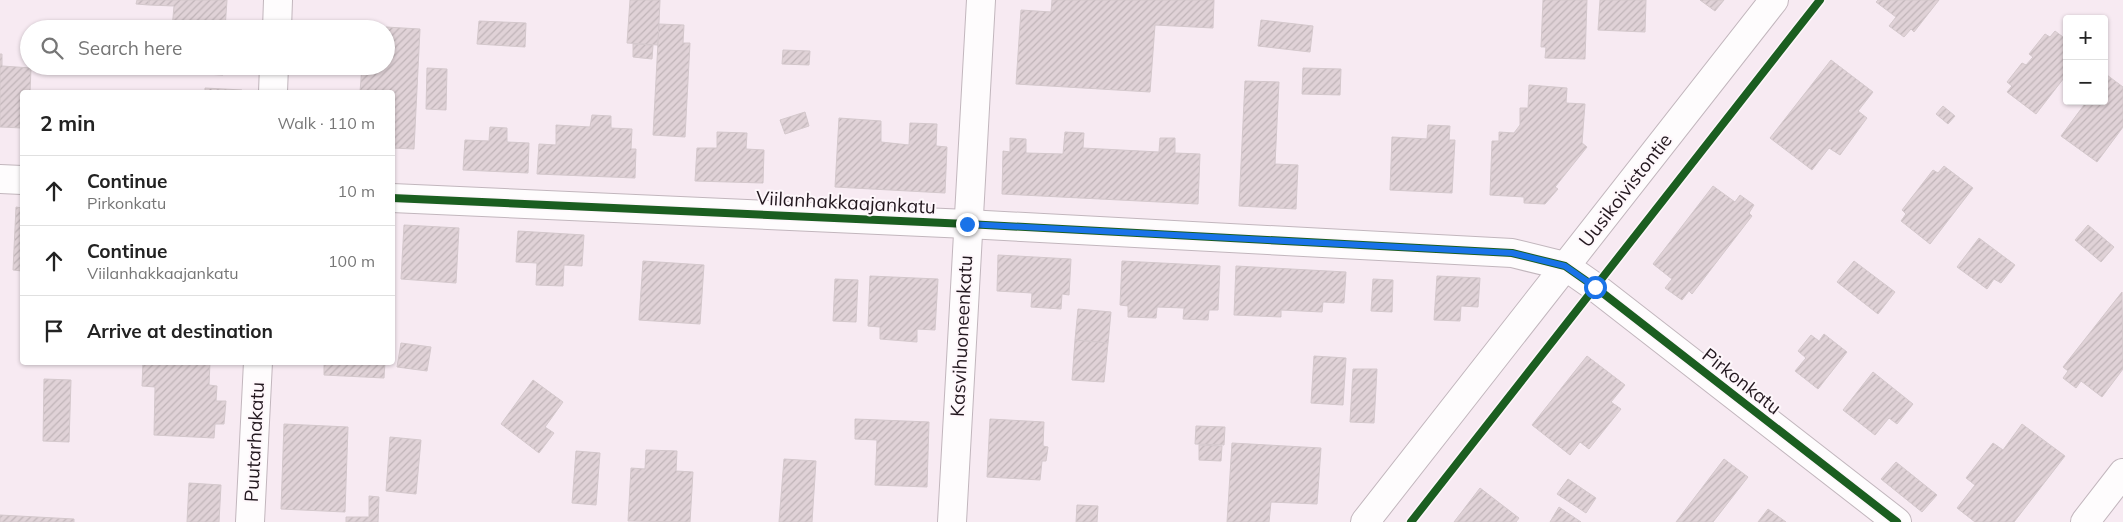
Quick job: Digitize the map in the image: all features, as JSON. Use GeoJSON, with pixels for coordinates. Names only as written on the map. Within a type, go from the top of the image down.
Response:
{"type":"FeatureCollection","features":[{"type":"Feature","properties":{"kind":"street"},"geometry":{"type":"LineString","coordinates":[[277,20],[278,0]]}},
{"type":"Feature","properties":{"kind":"street","name":"Kasvihuoneenkatu"},"geometry":{"type":"LineString","coordinates":[[952,522],[967,224],[981,0]]}},
{"type":"Feature","properties":{"kind":"street","name":"Uusikoivistontie"},"geometry":{"type":"LineString","coordinates":[[1365,522],[1774,0]]}},
{"type":"Feature","properties":{"kind":"street"},"geometry":{"type":"LineString","coordinates":[[273,90],[274,75]]}},
{"type":"Feature","properties":{"kind":"street"},"geometry":{"type":"LineString","coordinates":[[0,179],[20,180]]}},
{"type":"Feature","properties":{"kind":"street","name":"Viilanhakkaajankatu"},"geometry":{"type":"LineString","coordinates":[[395,198],[967,224],[1512,253],[1565,266]]}},
{"type":"Feature","properties":{"kind":"street","name":"Pirkonkatu"},"geometry":{"type":"LineString","coordinates":[[1565,266],[1595,287],[1897,522]]}},
{"type":"Feature","properties":{"kind":"street","name":"Puutarhakatu"},"geometry":{"type":"LineString","coordinates":[[250,522],[258,365]]}},
{"type":"Feature","properties":{"kind":"street"},"geometry":{"type":"LineString","coordinates":[[2085,522],[2123,473]]}},
{"type":"Feature","properties":{"kind":"building"},"geometry":{"type":"Polygon","coordinates":[[[137,0],[149,0],[149,5],[136,4],[137,0]]]}},
{"type":"Feature","properties":{"kind":"building"},"geometry":{"type":"Polygon","coordinates":[[[149,0],[227,0],[226,20],[173,20],[174,6],[149,5],[149,0]]]}},
{"type":"Feature","properties":{"kind":"building"},"geometry":{"type":"Polygon","coordinates":[[[630,0],[660,0],[658,45],[627,43],[630,0]]]}},
{"type":"Feature","properties":{"kind":"building"},"geometry":{"type":"Polygon","coordinates":[[[1052,0],[1214,0],[1213,28],[1155,25],[1150,92],[1016,84],[1021,10],[1051,12],[1052,0]]]}},
{"type":"Feature","properties":{"kind":"building"},"geometry":{"type":"Polygon","coordinates":[[[1543,0],[1587,0],[1585,59],[1545,58],[1546,47],[1541,47],[1543,0]]]}},
{"type":"Feature","properties":{"kind":"building"},"geometry":{"type":"Polygon","coordinates":[[[1600,0],[1646,0],[1645,32],[1598,30],[1600,0]]]}},
{"type":"Feature","properties":{"kind":"building"},"geometry":{"type":"Polygon","coordinates":[[[1700,0],[1724,0],[1715,11],[1700,0]]]}},
{"type":"Feature","properties":{"kind":"building"},"geometry":{"type":"Polygon","coordinates":[[[1878,0],[1939,0],[1914,32],[1911,29],[1904,37],[1889,26],[1896,17],[1876,2],[1878,0]]]}},
{"type":"Feature","properties":{"kind":"building"},"geometry":{"type":"Polygon","coordinates":[[[1261,20],[1313,26],[1310,52],[1258,46],[1261,20]]]}},
{"type":"Feature","properties":{"kind":"building"},"geometry":{"type":"Polygon","coordinates":[[[479,21],[526,23],[525,47],[477,44],[479,21]]]}},
{"type":"Feature","properties":{"kind":"building"},"geometry":{"type":"Polygon","coordinates":[[[659,24],[684,25],[683,43],[690,43],[685,137],[653,135],[659,24]]]}},
{"type":"Feature","properties":{"kind":"building"},"geometry":{"type":"Polygon","coordinates":[[[395,28],[420,29],[414,149],[395,148],[395,90],[360,90],[361,75],[395,75],[395,28]]]}},
{"type":"Feature","properties":{"kind":"building"},"geometry":{"type":"Polygon","coordinates":[[[2055,31],[2063,37],[2063,79],[2036,114],[2007,92],[2012,86],[2007,82],[2022,63],[2026,65],[2033,57],[2029,54],[2045,34],[2050,37],[2055,31]]]}},
{"type":"Feature","properties":{"kind":"building"},"geometry":{"type":"Polygon","coordinates":[[[633,44],[653,45],[652,59],[633,57],[633,44]]]}},
{"type":"Feature","properties":{"kind":"building"},"geometry":{"type":"Polygon","coordinates":[[[783,50],[810,51],[809,65],[782,64],[783,50]]]}},
{"type":"Feature","properties":{"kind":"building"},"geometry":{"type":"Polygon","coordinates":[[[0,54],[2,54],[2,66],[20,67],[20,75],[31,75],[30,90],[20,90],[20,128],[0,127],[0,54]]]}},
{"type":"Feature","properties":{"kind":"building"},"geometry":{"type":"Polygon","coordinates":[[[1831,60],[1873,92],[1858,111],[1867,118],[1840,155],[1829,148],[1812,170],[1770,138],[1831,60]]]}},
{"type":"Feature","properties":{"kind":"building"},"geometry":{"type":"Polygon","coordinates":[[[427,68],[447,69],[446,110],[426,109],[427,68]]]}},
{"type":"Feature","properties":{"kind":"building"},"geometry":{"type":"Polygon","coordinates":[[[1303,68],[1341,69],[1340,95],[1302,94],[1303,68]]]}},
{"type":"Feature","properties":{"kind":"building"},"geometry":{"type":"Polygon","coordinates":[[[2108,76],[2123,87],[2123,127],[2097,162],[2061,136],[2084,105],[2108,105],[2108,76]]]}},
{"type":"Feature","properties":{"kind":"building"},"geometry":{"type":"Polygon","coordinates":[[[1245,81],[1279,82],[1275,164],[1298,165],[1296,209],[1239,206],[1245,81]]]}},
{"type":"Feature","properties":{"kind":"building"},"geometry":{"type":"Polygon","coordinates":[[[1529,85],[1567,88],[1566,103],[1585,104],[1582,143],[1587,147],[1555,187],[1558,189],[1545,204],[1524,203],[1524,197],[1490,195],[1492,141],[1499,141],[1499,132],[1514,133],[1520,125],[1520,108],[1528,108],[1529,85]]]}},
{"type":"Feature","properties":{"kind":"building"},"geometry":{"type":"Polygon","coordinates":[[[205,88],[242,90],[205,90],[205,88]]]}},
{"type":"Feature","properties":{"kind":"building"},"geometry":{"type":"Polygon","coordinates":[[[1943,106],[1955,116],[1948,124],[1936,114],[1943,106]]]}},
{"type":"Feature","properties":{"kind":"building"},"geometry":{"type":"Polygon","coordinates":[[[805,112],[809,126],[785,134],[780,120],[805,112]]]}},
{"type":"Feature","properties":{"kind":"building"},"geometry":{"type":"Polygon","coordinates":[[[592,115],[611,116],[611,128],[632,129],[631,149],[636,149],[635,178],[537,174],[539,144],[556,145],[556,125],[590,127],[592,115]]]}},
{"type":"Feature","properties":{"kind":"building"},"geometry":{"type":"Polygon","coordinates":[[[839,118],[881,121],[881,142],[909,145],[910,123],[937,124],[936,146],[947,147],[945,193],[835,187],[839,118]]]}},
{"type":"Feature","properties":{"kind":"building"},"geometry":{"type":"Polygon","coordinates":[[[1428,125],[1450,126],[1449,140],[1455,140],[1452,193],[1390,190],[1392,137],[1427,139],[1428,125]]]}},
{"type":"Feature","properties":{"kind":"building"},"geometry":{"type":"Polygon","coordinates":[[[490,127],[507,128],[507,142],[529,143],[528,173],[463,170],[465,140],[489,141],[490,127]]]}},
{"type":"Feature","properties":{"kind":"building"},"geometry":{"type":"Polygon","coordinates":[[[717,132],[747,133],[746,149],[764,150],[763,183],[695,181],[697,148],[717,148],[717,132]]]}},
{"type":"Feature","properties":{"kind":"building"},"geometry":{"type":"Polygon","coordinates":[[[1065,132],[1084,133],[1083,148],[1159,152],[1160,138],[1175,138],[1175,153],[1200,154],[1198,204],[1002,194],[1003,151],[1010,152],[1010,138],[1026,139],[1026,153],[1063,154],[1065,132]]]}},
{"type":"Feature","properties":{"kind":"building"},"geometry":{"type":"Polygon","coordinates":[[[1944,166],[1973,188],[1930,244],[1901,221],[1906,214],[1902,210],[1933,170],[1938,173],[1944,166]]]}},
{"type":"Feature","properties":{"kind":"building"},"geometry":{"type":"Polygon","coordinates":[[[1713,186],[1735,202],[1740,195],[1754,205],[1749,213],[1752,216],[1692,294],[1689,291],[1682,300],[1665,288],[1672,279],[1653,264],[1713,186]]]}},
{"type":"Feature","properties":{"kind":"building"},"geometry":{"type":"Polygon","coordinates":[[[16,207],[20,208],[20,271],[13,270],[16,207]]]}},
{"type":"Feature","properties":{"kind":"building"},"geometry":{"type":"Polygon","coordinates":[[[404,225],[459,228],[456,283],[401,279],[404,225]]]}},
{"type":"Feature","properties":{"kind":"building"},"geometry":{"type":"Polygon","coordinates":[[[2088,225],[2114,247],[2101,262],[2075,240],[2088,225]]]}},
{"type":"Feature","properties":{"kind":"building"},"geometry":{"type":"Polygon","coordinates":[[[518,231],[584,235],[582,266],[564,265],[563,286],[536,285],[537,263],[516,262],[518,231]]]}},
{"type":"Feature","properties":{"kind":"building"},"geometry":{"type":"Polygon","coordinates":[[[1979,238],[2015,265],[2001,283],[1994,279],[1987,289],[1957,267],[1979,238]]]}},
{"type":"Feature","properties":{"kind":"building"},"geometry":{"type":"Polygon","coordinates":[[[998,255],[1071,259],[1069,295],[1062,294],[1061,309],[1031,307],[1032,293],[997,291],[998,255]]]}},
{"type":"Feature","properties":{"kind":"building"},"geometry":{"type":"Polygon","coordinates":[[[643,261],[704,265],[700,324],[639,320],[643,261]]]}},
{"type":"Feature","properties":{"kind":"building"},"geometry":{"type":"Polygon","coordinates":[[[1122,261],[1220,266],[1218,310],[1209,310],[1208,320],[1183,319],[1184,308],[1157,307],[1156,318],[1128,317],[1128,306],[1120,305],[1122,261]]]}},
{"type":"Feature","properties":{"kind":"building"},"geometry":{"type":"Polygon","coordinates":[[[1854,261],[1895,292],[1878,314],[1837,282],[1854,261]]]}},
{"type":"Feature","properties":{"kind":"building"},"geometry":{"type":"Polygon","coordinates":[[[1236,266],[1346,272],[1344,303],[1323,302],[1322,312],[1281,310],[1281,317],[1234,315],[1236,266]]]}},
{"type":"Feature","properties":{"kind":"building"},"geometry":{"type":"Polygon","coordinates":[[[870,276],[938,279],[935,330],[917,329],[917,342],[880,339],[880,327],[868,326],[870,276]]]}},
{"type":"Feature","properties":{"kind":"building"},"geometry":{"type":"Polygon","coordinates":[[[1437,276],[1480,278],[1478,307],[1461,306],[1460,321],[1434,320],[1437,276]]]}},
{"type":"Feature","properties":{"kind":"building"},"geometry":{"type":"Polygon","coordinates":[[[835,279],[858,280],[856,322],[833,321],[835,279]]]}},
{"type":"Feature","properties":{"kind":"building"},"geometry":{"type":"Polygon","coordinates":[[[1373,279],[1393,280],[1392,312],[1371,311],[1373,279]]]}},
{"type":"Feature","properties":{"kind":"building"},"geometry":{"type":"Polygon","coordinates":[[[2122,292],[2123,369],[2102,397],[2081,381],[2076,388],[2063,378],[2068,371],[2063,367],[2122,292]]]}},
{"type":"Feature","properties":{"kind":"building"},"geometry":{"type":"Polygon","coordinates":[[[1078,309],[1111,312],[1108,343],[1075,340],[1078,309]]]}},
{"type":"Feature","properties":{"kind":"building"},"geometry":{"type":"Polygon","coordinates":[[[1824,334],[1847,352],[1818,389],[1795,371],[1806,358],[1798,351],[1811,335],[1819,341],[1824,334]]]}},
{"type":"Feature","properties":{"kind":"building"},"geometry":{"type":"Polygon","coordinates":[[[1075,340],[1108,343],[1104,382],[1072,380],[1075,340]]]}},
{"type":"Feature","properties":{"kind":"building"},"geometry":{"type":"Polygon","coordinates":[[[401,343],[431,347],[427,371],[397,367],[401,343]]]}},
{"type":"Feature","properties":{"kind":"building"},"geometry":{"type":"Polygon","coordinates":[[[1314,356],[1346,358],[1343,405],[1311,403],[1314,356]]]}},
{"type":"Feature","properties":{"kind":"building"},"geometry":{"type":"Polygon","coordinates":[[[1587,356],[1625,385],[1611,402],[1621,409],[1589,449],[1580,442],[1570,455],[1532,425],[1587,356]]]}},
{"type":"Feature","properties":{"kind":"building"},"geometry":{"type":"Polygon","coordinates":[[[143,365],[210,365],[209,385],[217,386],[216,401],[226,401],[224,424],[215,424],[214,438],[154,435],[155,387],[142,386],[143,365]]]}},
{"type":"Feature","properties":{"kind":"building"},"geometry":{"type":"Polygon","coordinates":[[[324,365],[385,365],[384,378],[324,375],[324,365]]]}},
{"type":"Feature","properties":{"kind":"building"},"geometry":{"type":"Polygon","coordinates":[[[1353,369],[1377,369],[1374,423],[1350,422],[1353,369]]]}},
{"type":"Feature","properties":{"kind":"building"},"geometry":{"type":"Polygon","coordinates":[[[1873,372],[1913,404],[1897,424],[1889,418],[1875,435],[1843,410],[1873,372]]]}},
{"type":"Feature","properties":{"kind":"building"},"geometry":{"type":"Polygon","coordinates":[[[44,379],[71,380],[69,442],[43,441],[44,379]]]}},
{"type":"Feature","properties":{"kind":"building"},"geometry":{"type":"Polygon","coordinates":[[[533,380],[563,402],[545,427],[554,433],[539,453],[501,424],[533,380]]]}},
{"type":"Feature","properties":{"kind":"building"},"geometry":{"type":"Polygon","coordinates":[[[855,419],[929,422],[927,487],[875,485],[877,440],[855,439],[855,419]]]}},
{"type":"Feature","properties":{"kind":"building"},"geometry":{"type":"Polygon","coordinates":[[[990,419],[1044,422],[1043,446],[1048,447],[1046,461],[1042,461],[1040,480],[987,477],[990,419]]]}},
{"type":"Feature","properties":{"kind":"building"},"geometry":{"type":"Polygon","coordinates":[[[284,424],[348,427],[345,512],[281,509],[284,424]]]}},
{"type":"Feature","properties":{"kind":"building"},"geometry":{"type":"Polygon","coordinates":[[[2022,424],[2065,456],[2014,522],[1975,522],[1957,508],[1975,485],[1966,478],[1993,443],[2003,450],[2022,424]]]}},
{"type":"Feature","properties":{"kind":"building"},"geometry":{"type":"Polygon","coordinates":[[[1196,426],[1225,427],[1224,445],[1195,444],[1196,426]]]}},
{"type":"Feature","properties":{"kind":"building"},"geometry":{"type":"Polygon","coordinates":[[[390,437],[421,440],[416,494],[386,491],[390,437]]]}},
{"type":"Feature","properties":{"kind":"building"},"geometry":{"type":"Polygon","coordinates":[[[1232,443],[1321,448],[1317,504],[1271,502],[1269,522],[1227,522],[1232,443]]]}},
{"type":"Feature","properties":{"kind":"building"},"geometry":{"type":"Polygon","coordinates":[[[1199,445],[1222,446],[1221,461],[1199,460],[1199,445]]]}},
{"type":"Feature","properties":{"kind":"building"},"geometry":{"type":"Polygon","coordinates":[[[646,450],[677,451],[676,471],[693,472],[690,522],[628,521],[631,468],[645,469],[646,450]]]}},
{"type":"Feature","properties":{"kind":"building"},"geometry":{"type":"Polygon","coordinates":[[[576,451],[600,453],[596,505],[572,503],[576,451]]]}},
{"type":"Feature","properties":{"kind":"building"},"geometry":{"type":"Polygon","coordinates":[[[784,459],[816,461],[812,522],[779,522],[784,459]]]}},
{"type":"Feature","properties":{"kind":"building"},"geometry":{"type":"Polygon","coordinates":[[[1724,459],[1748,477],[1713,522],[1676,522],[1724,459]]]}},
{"type":"Feature","properties":{"kind":"building"},"geometry":{"type":"Polygon","coordinates":[[[1896,462],[1937,495],[1922,512],[1881,479],[1896,462]]]}},
{"type":"Feature","properties":{"kind":"building"},"geometry":{"type":"Polygon","coordinates":[[[1568,479],[1596,498],[1586,513],[1557,494],[1568,479]]]}},
{"type":"Feature","properties":{"kind":"building"},"geometry":{"type":"Polygon","coordinates":[[[189,483],[221,485],[219,522],[187,522],[189,483]]]}},
{"type":"Feature","properties":{"kind":"building"},"geometry":{"type":"Polygon","coordinates":[[[1480,488],[1519,518],[1516,522],[1454,522],[1480,488]]]}},
{"type":"Feature","properties":{"kind":"building"},"geometry":{"type":"Polygon","coordinates":[[[369,496],[379,497],[378,522],[346,522],[346,517],[369,517],[369,496]]]}},
{"type":"Feature","properties":{"kind":"building"},"geometry":{"type":"Polygon","coordinates":[[[1077,505],[1098,506],[1097,522],[1076,522],[1077,505]]]}},
{"type":"Feature","properties":{"kind":"building"},"geometry":{"type":"Polygon","coordinates":[[[1559,507],[1581,522],[1550,522],[1559,507]]]}},
{"type":"Feature","properties":{"kind":"building"},"geometry":{"type":"Polygon","coordinates":[[[1768,509],[1786,522],[1758,522],[1768,509]]]}},
{"type":"Feature","properties":{"kind":"building"},"geometry":{"type":"Polygon","coordinates":[[[0,515],[74,519],[74,522],[0,522],[0,515]]]}},
{"type":"Feature","properties":{"kind":"cycle path"},"geometry":{"type":"LineString","coordinates":[[1411,522],[1820,0]]}},
{"type":"Feature","properties":{"kind":"cycle path"},"geometry":{"type":"LineString","coordinates":[[395,198],[967,224],[1512,253],[1565,266],[1595,287],[1897,522]]}},
{"type":"Feature","properties":{"kind":"route"},"geometry":{"type":"LineString","coordinates":[[967,224],[1512,253],[1565,266],[1595,287]]}}]}
